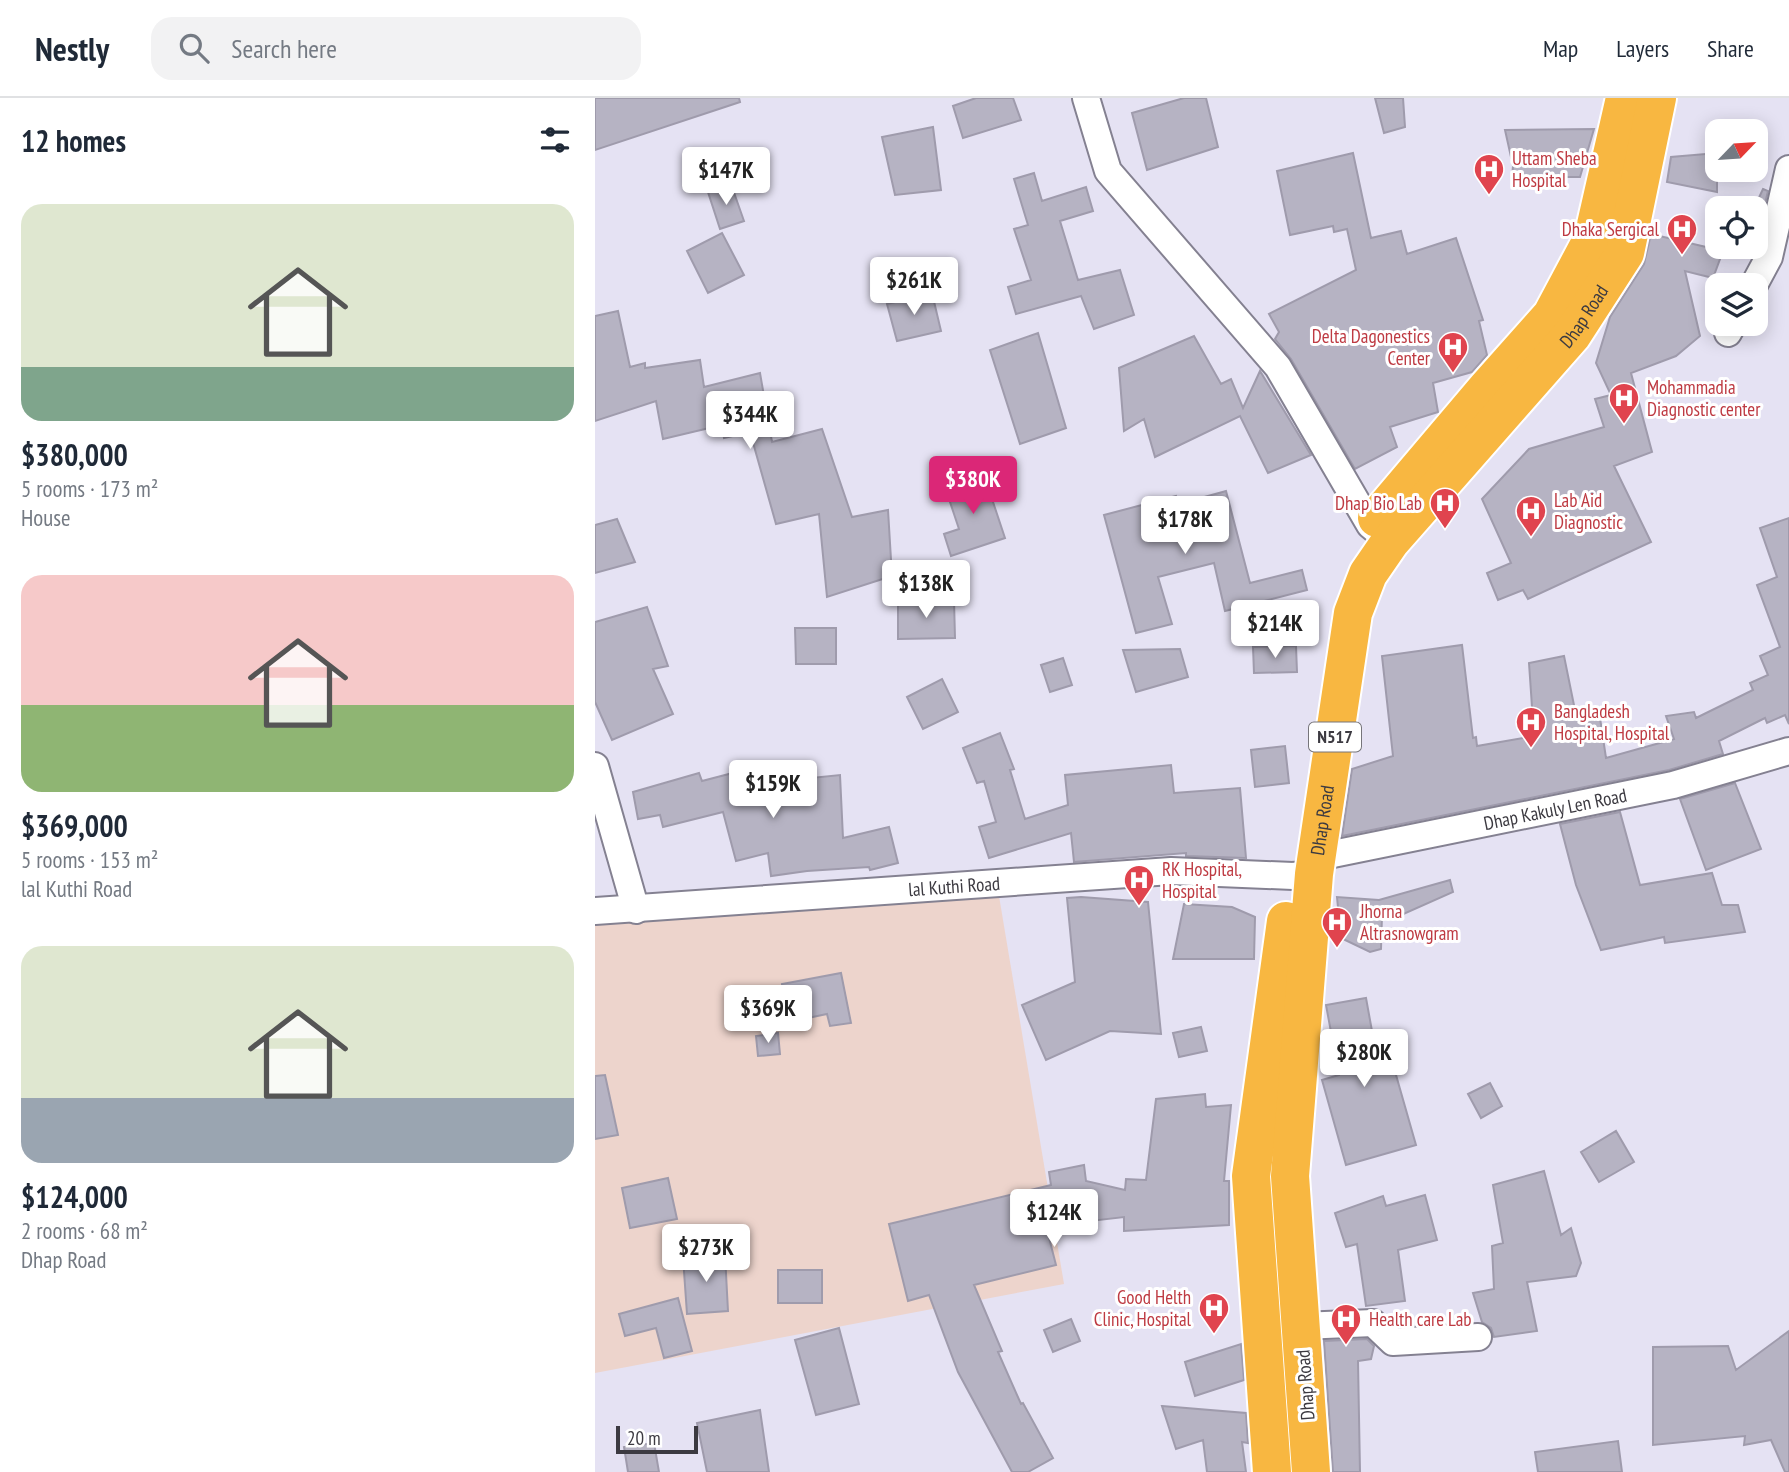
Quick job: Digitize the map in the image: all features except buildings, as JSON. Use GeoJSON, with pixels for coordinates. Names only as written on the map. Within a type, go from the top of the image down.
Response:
{"type":"FeatureCollection","features":[{"type":"Feature","properties":{"kind":"highway","name":"Dhap Road"},"geometry":{"type":"LineString","coordinates":[[1272,1472],[1251,1176],[1353,613],[1380,533],[1488,387],[1552,315],[1593,237],[1625,98]]}},
{"type":"Feature","properties":{"kind":"highway","name":"Dhap Road"},"geometry":{"type":"LineString","coordinates":[[1380,533],[1572,335],[1625,253],[1657,98]]}},
{"type":"Feature","properties":{"kind":"highway","name":"Dhap Road"},"geometry":{"type":"LineString","coordinates":[[1308,869],[1290,1176],[1311,1472]]}},
{"type":"Feature","properties":{"kind":"street"},"geometry":{"type":"LineString","coordinates":[[1086,98],[1108,171],[1278,367],[1380,533]]}},
{"type":"Feature","properties":{"kind":"street"},"geometry":{"type":"LineString","coordinates":[[1766,273],[1779,260],[1789,169]]}},
{"type":"Feature","properties":{"kind":"street","name":"Dhap Kakuly Len Road"},"geometry":{"type":"LineString","coordinates":[[1308,869],[1673,785],[1789,751]]}},
{"type":"Feature","properties":{"kind":"street"},"geometry":{"type":"LineString","coordinates":[[595,765],[636,910]]}},
{"type":"Feature","properties":{"kind":"street","name":"lal Kuthi Road"},"geometry":{"type":"LineString","coordinates":[[595,911],[1171,871],[1308,869]]}},
{"type":"Feature","properties":{"kind":"street"},"geometry":{"type":"LineString","coordinates":[[1301,1326],[1373,1323],[1393,1342],[1478,1337]]}},
{"type":"Feature","properties":{"kind":"shaded area"},"geometry":{"type":"Polygon","coordinates":[[[998,890],[1064,1284],[595,1373],[595,913],[998,890]]]}},
{"type":"Feature","properties":{"kind":"place","name":"Uttam Sheba Hospital"},"geometry":{"type":"Point","coordinates":[1489,196]}},
{"type":"Feature","properties":{"kind":"place","name":"Dhaka Sergical"},"geometry":{"type":"Point","coordinates":[1682,256]}},
{"type":"Feature","properties":{"kind":"place","name":"Delta Dagonestics Center"},"geometry":{"type":"Point","coordinates":[1453,374]}},
{"type":"Feature","properties":{"kind":"place","name":"Mohammadia Diagnostic center"},"geometry":{"type":"Point","coordinates":[1624,425]}},
{"type":"Feature","properties":{"kind":"place","name":"Dhap Bio Lab"},"geometry":{"type":"Point","coordinates":[1445,530]}},
{"type":"Feature","properties":{"kind":"place","name":"Lab Aid Diagnostic"},"geometry":{"type":"Point","coordinates":[1531,538]}},
{"type":"Feature","properties":{"kind":"place","name":"Bangladesh Hospital, Hospital"},"geometry":{"type":"Point","coordinates":[1531,749]}},
{"type":"Feature","properties":{"kind":"place","name":"RK Hospital, Hospital"},"geometry":{"type":"Point","coordinates":[1139,907]}},
{"type":"Feature","properties":{"kind":"place","name":"Jhorna Altrasnowgram"},"geometry":{"type":"Point","coordinates":[1337,949]}},
{"type":"Feature","properties":{"kind":"place","name":"Good Helth Clinic, Hospital"},"geometry":{"type":"Point","coordinates":[1214,1335]}},
{"type":"Feature","properties":{"kind":"place","name":"Health care Lab"},"geometry":{"type":"Point","coordinates":[1346,1346]}}]}
